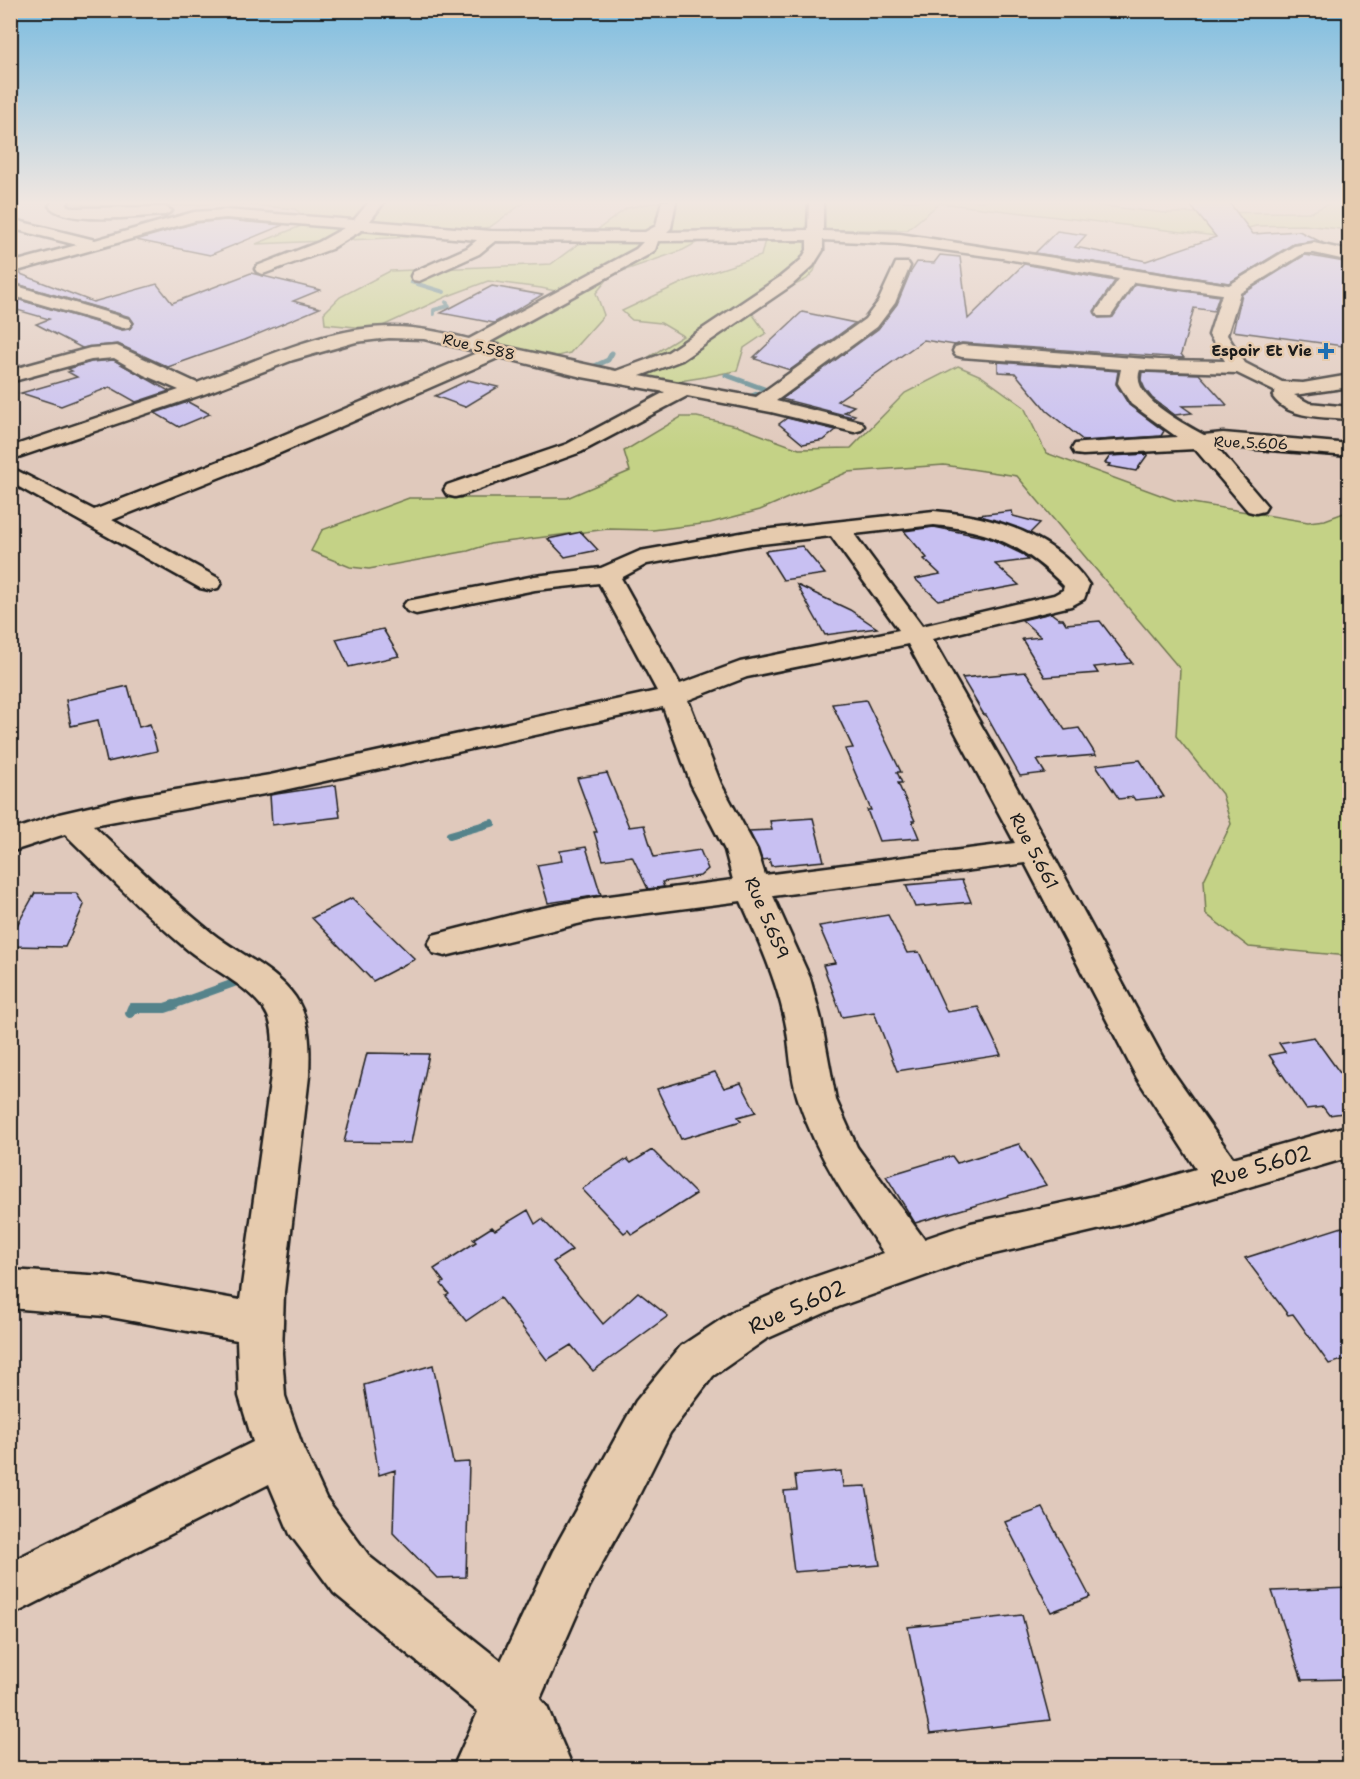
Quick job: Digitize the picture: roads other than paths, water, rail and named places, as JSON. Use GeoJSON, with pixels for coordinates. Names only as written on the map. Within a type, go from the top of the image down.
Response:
{"type":"FeatureCollection","features":[{"type":"Feature","properties":{"kind":"street"},"geometry":{"type":"LineString","coordinates":[[471,345],[583,284]]}},
{"type":"Feature","properties":{"kind":"street"},"geometry":{"type":"LineString","coordinates":[[619,377],[675,356],[782,284]]}},
{"type":"Feature","properties":{"kind":"street"},"geometry":{"type":"LineString","coordinates":[[759,404],[871,323],[886,303],[894,284]]}},
{"type":"Feature","properties":{"kind":"street"},"geometry":{"type":"LineString","coordinates":[[1105,312],[1124,284]]}},
{"type":"Feature","properties":{"kind":"street"},"geometry":{"type":"LineString","coordinates":[[1188,284],[1232,290],[1242,284]]}},
{"type":"Feature","properties":{"kind":"street"},"geometry":{"type":"LineString","coordinates":[[10,289],[123,323]]}},
{"type":"Feature","properties":{"kind":"street"},"geometry":{"type":"LineString","coordinates":[[1232,290],[1218,335],[1238,367]]}},
{"type":"Feature","properties":{"kind":"street","name":"Rue 5.588"},"geometry":{"type":"LineString","coordinates":[[10,454],[334,341],[367,334],[399,332],[424,334],[496,352],[682,391],[759,404],[854,426]]}},
{"type":"Feature","properties":{"kind":"street"},"geometry":{"type":"LineString","coordinates":[[962,351],[1133,365],[1238,367],[1246,369],[1275,386],[1299,390],[1350,381]]}},
{"type":"Feature","properties":{"kind":"street"},"geometry":{"type":"LineString","coordinates":[[10,376],[90,354],[117,352],[151,371],[197,390]]}},
{"type":"Feature","properties":{"kind":"street"},"geometry":{"type":"LineString","coordinates":[[93,519],[274,447],[496,352]]}},
{"type":"Feature","properties":{"kind":"street"},"geometry":{"type":"LineString","coordinates":[[1133,365],[1127,378],[1135,397],[1180,430],[1201,442]]}},
{"type":"Feature","properties":{"kind":"street"},"geometry":{"type":"LineString","coordinates":[[1287,389],[1283,397],[1289,403],[1350,414]]}},
{"type":"Feature","properties":{"kind":"street"},"geometry":{"type":"LineString","coordinates":[[455,490],[574,448],[682,391]]}},
{"type":"Feature","properties":{"kind":"street","name":"Rue 5.606"},"geometry":{"type":"LineString","coordinates":[[1201,442],[1223,439],[1350,450]]}},
{"type":"Feature","properties":{"kind":"street"},"geometry":{"type":"LineString","coordinates":[[1083,449],[1201,442]]}},
{"type":"Feature","properties":{"kind":"street","name":"Rue 5.606"},"geometry":{"type":"LineString","coordinates":[[1201,442],[1256,506]]}},
{"type":"Feature","properties":{"kind":"street"},"geometry":{"type":"LineString","coordinates":[[10,473],[209,583]]}},
{"type":"Feature","properties":{"kind":"street"},"geometry":{"type":"LineString","coordinates":[[10,842],[70,821],[132,807],[270,784],[673,696],[740,670],[916,635],[1062,602],[1075,594],[1077,585],[1053,561],[1024,541],[990,527],[966,521],[934,518],[752,538],[640,558],[607,575],[535,583],[416,606]]}},
{"type":"Feature","properties":{"kind":"street","name":"Rue 5.661"},"geometry":{"type":"LineString","coordinates":[[838,529],[916,635],[1150,1068],[1223,1177]]}},
{"type":"Feature","properties":{"kind":"street","name":"Rue 5.659"},"geometry":{"type":"LineString","coordinates":[[607,575],[673,696],[706,784],[741,850],[752,887],[792,978],[803,1019],[817,1100],[840,1155],[873,1205],[915,1261]]}},
{"type":"Feature","properties":{"kind":"street"},"geometry":{"type":"LineString","coordinates":[[70,821],[156,903],[202,943],[243,969],[280,1004],[292,1040],[291,1076],[273,1197],[259,1353],[262,1396],[280,1453],[308,1516],[352,1575],[509,1702],[527,1727],[545,1768]]}},
{"type":"Feature","properties":{"kind":"street"},"geometry":{"type":"LineString","coordinates":[[445,944],[594,909],[1034,851]]}},
{"type":"Feature","properties":{"kind":"street","name":"Rue 5.602"},"geometry":{"type":"LineString","coordinates":[[481,1768],[571,1569],[619,1484],[653,1417],[697,1361],[750,1325],[824,1293],[971,1241],[1127,1206],[1350,1141]]}},
{"type":"Feature","properties":{"kind":"street"},"geometry":{"type":"LineString","coordinates":[[10,1289],[99,1294],[195,1310],[260,1325]]}},
{"type":"Feature","properties":{"kind":"street"},"geometry":{"type":"LineString","coordinates":[[10,1590],[280,1453]]}},
{"type":"Feature","properties":{"kind":"waterway"},"geometry":{"type":"LineString","coordinates":[[418,284],[444,292]]}},
{"type":"Feature","properties":{"kind":"waterway"},"geometry":{"type":"LineString","coordinates":[[434,314],[434,310],[449,306],[446,302]]}},
{"type":"Feature","properties":{"kind":"waterway"},"geometry":{"type":"LineString","coordinates":[[586,370],[608,360],[612,353]]}},
{"type":"Feature","properties":{"kind":"waterway"},"geometry":{"type":"LineString","coordinates":[[726,375],[767,390],[744,399]]}},
{"type":"Feature","properties":{"kind":"waterway"},"geometry":{"type":"LineString","coordinates":[[450,835],[492,823]]}},
{"type":"Feature","properties":{"kind":"waterway"},"geometry":{"type":"LineString","coordinates":[[170,1006],[234,983]]}},
{"type":"Feature","properties":{"kind":"waterway"},"geometry":{"type":"LineString","coordinates":[[130,1013],[132,1008],[165,1008],[174,1005]]}},
{"type":"Feature","properties":{"kind":"place","name":"Espoir Et Vie"},"geometry":{"type":"Point","coordinates":[1326,351]}}]}
